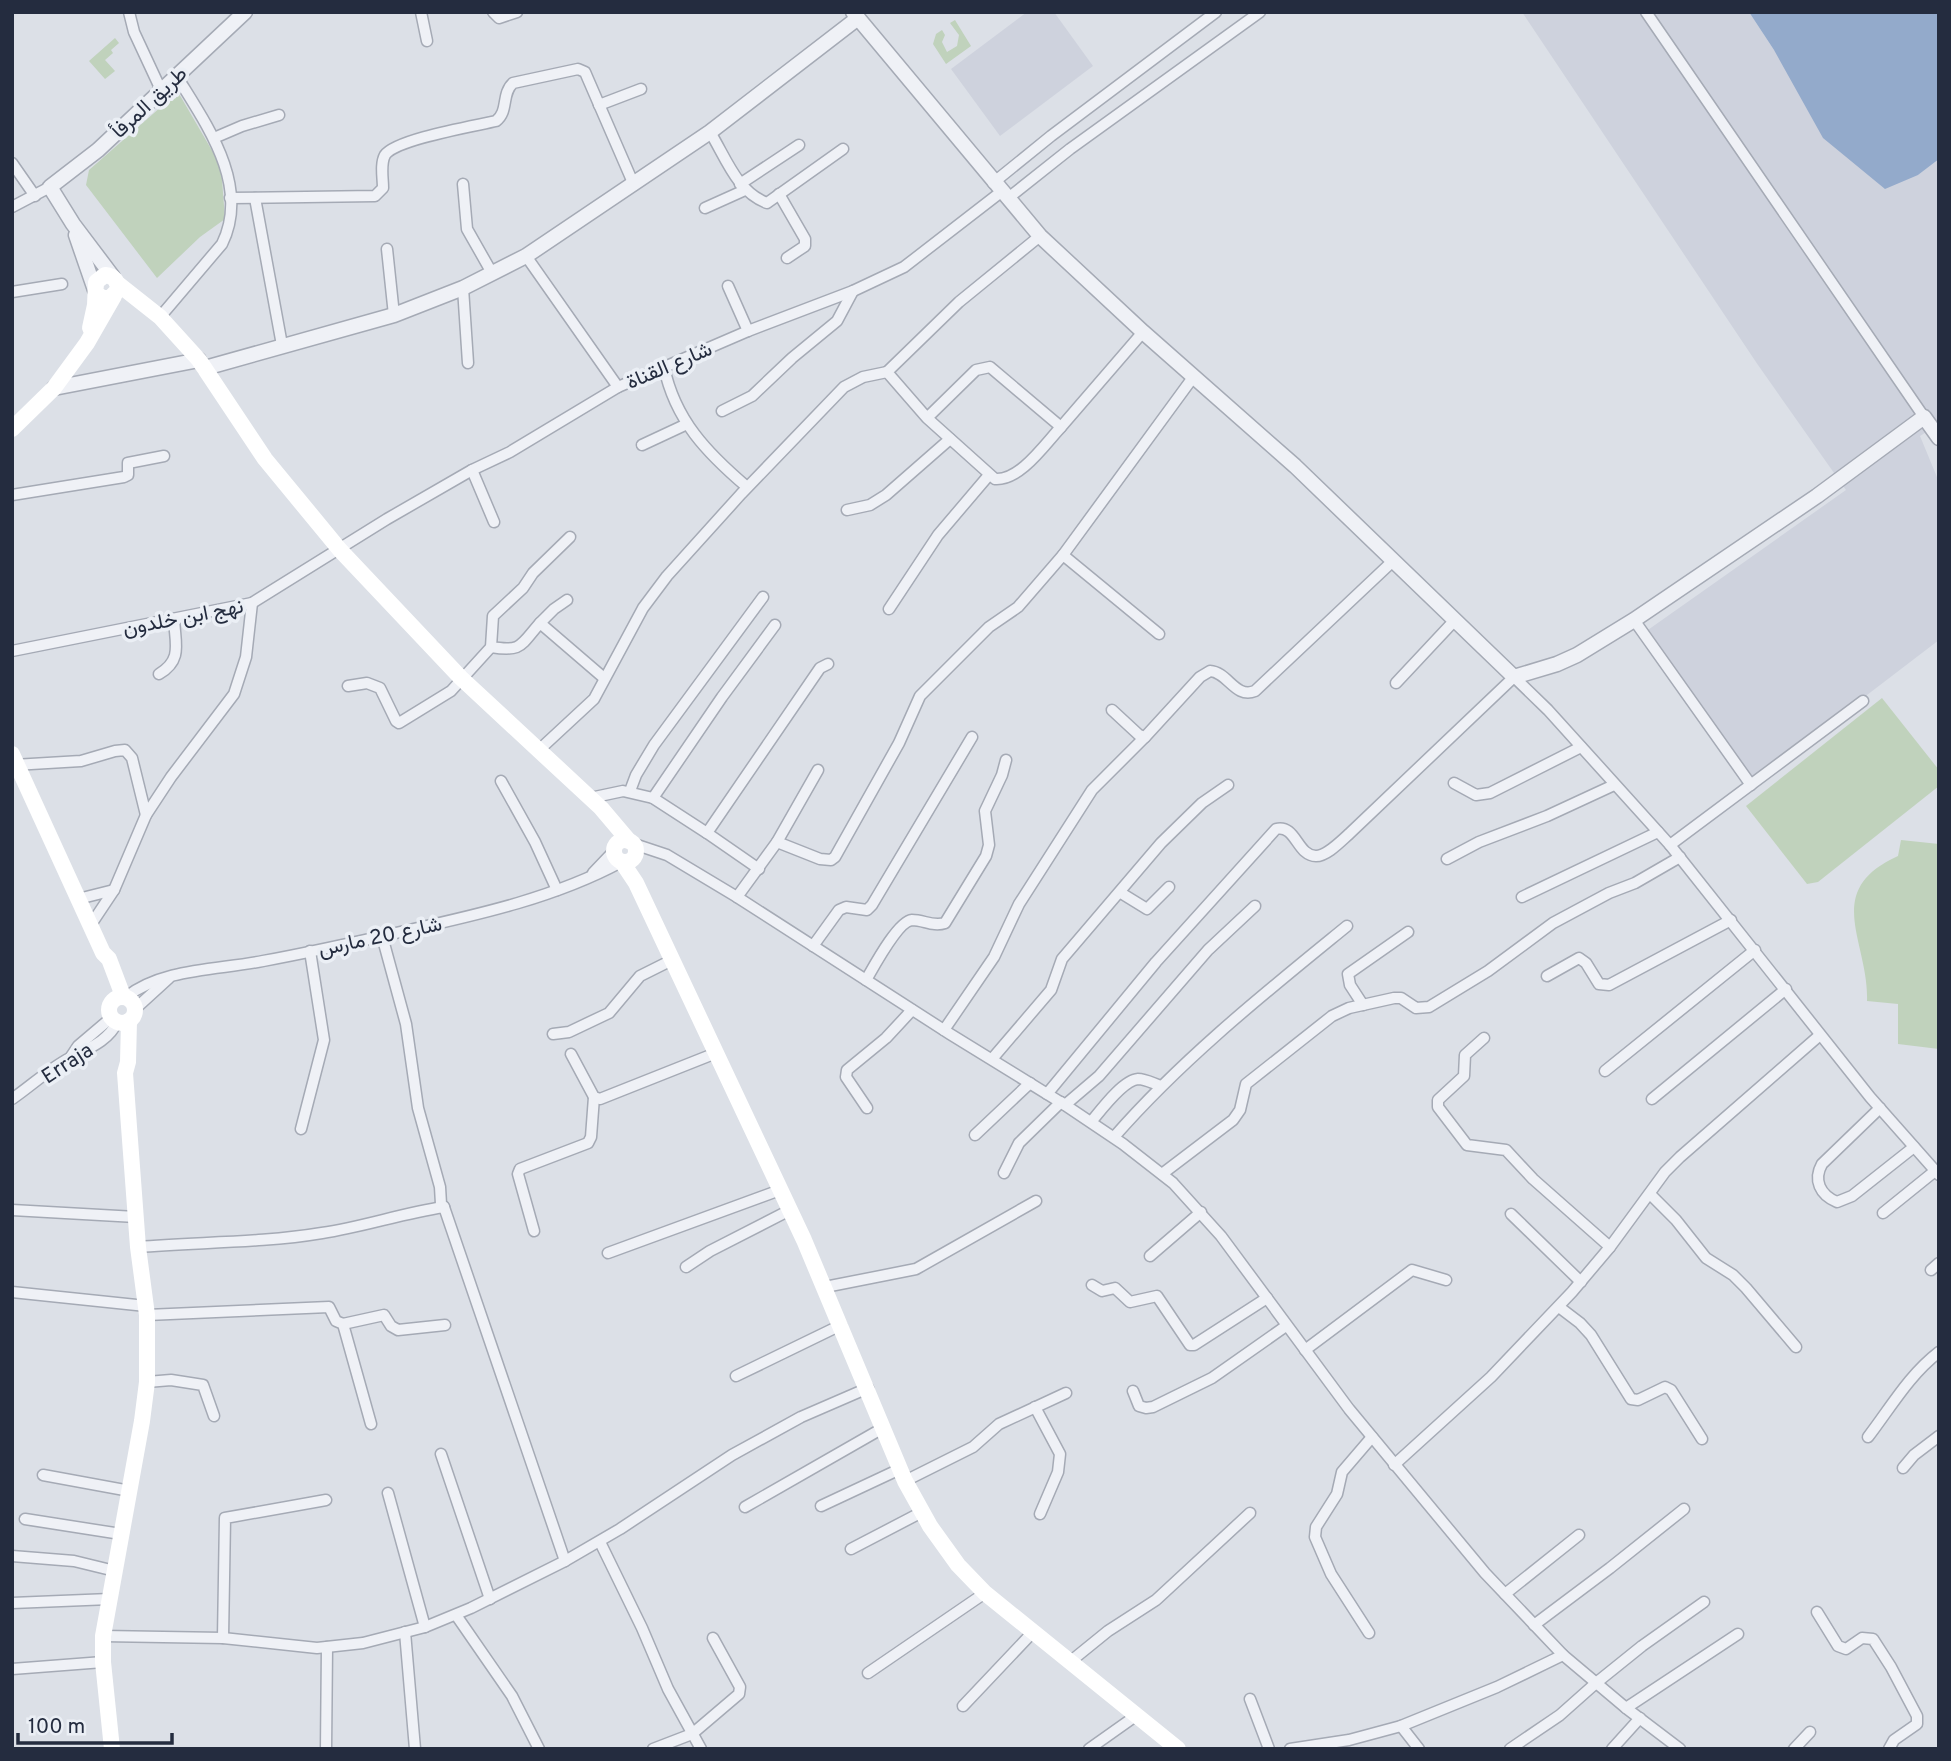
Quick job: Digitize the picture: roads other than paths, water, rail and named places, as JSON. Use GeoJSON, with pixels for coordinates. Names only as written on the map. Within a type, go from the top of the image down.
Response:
{"type":"FeatureCollection","features":[{"type":"Feature","properties":{"kind":"main road"},"geometry":{"type":"LineString","coordinates":[[115,287],[145,303],[202,364],[265,459],[340,550],[461,678],[606,813],[625,852],[636,883],[825,1287],[903,1475],[922,1512],[958,1565],[985,1593],[1178,1749]]}},
{"type":"Feature","properties":{"kind":"main road"},"geometry":{"type":"LineString","coordinates":[[95,291],[102,298],[115,287]]}},
{"type":"Feature","properties":{"kind":"main road"},"geometry":{"type":"LineString","coordinates":[[12,429],[49,392],[87,343],[115,287]]}},
{"type":"Feature","properties":{"kind":"main road"},"geometry":{"type":"LineString","coordinates":[[87,343],[95,291]]}},
{"type":"Feature","properties":{"kind":"main road"},"geometry":{"type":"LineString","coordinates":[[12,411],[49,392]]}},
{"type":"Feature","properties":{"kind":"main road"},"geometry":{"type":"LineString","coordinates":[[14,761],[90,926],[109,960],[122,1011],[120,1063],[125,1073],[138,1247],[146,1311],[147,1382],[103,1636],[112,1749]]}},
{"type":"Feature","properties":{"kind":"street"},"geometry":{"type":"LineString","coordinates":[[129,12],[134,32],[161,90]]}},
{"type":"Feature","properties":{"kind":"street","name":"طريق المرفأ"},"geometry":{"type":"LineString","coordinates":[[50,187],[98,150],[245,12]]}},
{"type":"Feature","properties":{"kind":"street"},"geometry":{"type":"LineString","coordinates":[[421,12],[428,41]]}},
{"type":"Feature","properties":{"kind":"street"},"geometry":{"type":"LineString","coordinates":[[493,12],[499,18],[517,12]]}},
{"type":"Feature","properties":{"kind":"street"},"geometry":{"type":"LineString","coordinates":[[1001,192],[1051,136],[1216,12]]}},
{"type":"Feature","properties":{"kind":"street"},"geometry":{"type":"LineString","coordinates":[[1001,192],[1070,149],[1260,12]]}},
{"type":"Feature","properties":{"kind":"street"},"geometry":{"type":"LineString","coordinates":[[1646,12],[1939,438]]}},
{"type":"Feature","properties":{"kind":"street"},"geometry":{"type":"LineString","coordinates":[[49,392],[202,364],[282,345],[394,315],[463,288],[526,256],[634,185],[710,132],[855,15],[1040,236],[1143,332],[1285,457],[1394,560],[1548,710],[1670,845],[1820,1035],[1937,1173],[1883,1213]]}},
{"type":"Feature","properties":{"kind":"street"},"geometry":{"type":"LineString","coordinates":[[230,198],[374,196],[383,188],[383,161],[389,151],[416,139],[496,121],[503,114],[509,86],[521,80],[568,69],[582,70],[588,79],[634,185]]}},
{"type":"Feature","properties":{"kind":"street"},"geometry":{"type":"LineString","coordinates":[[160,317],[222,244],[226,236],[230,198],[226,164],[214,138],[176,75]]}},
{"type":"Feature","properties":{"kind":"street"},"geometry":{"type":"LineString","coordinates":[[598,105],[641,89]]}},
{"type":"Feature","properties":{"kind":"street"},"geometry":{"type":"LineString","coordinates":[[214,138],[279,115]]}},
{"type":"Feature","properties":{"kind":"street"},"geometry":{"type":"LineString","coordinates":[[710,132],[743,187],[757,199],[767,203],[843,149]]}},
{"type":"Feature","properties":{"kind":"street"},"geometry":{"type":"LineString","coordinates":[[705,208],[743,187],[799,145]]}},
{"type":"Feature","properties":{"kind":"street"},"geometry":{"type":"LineString","coordinates":[[12,163],[35,196]]}},
{"type":"Feature","properties":{"kind":"street"},"geometry":{"type":"LineString","coordinates":[[463,184],[467,229],[492,273]]}},
{"type":"Feature","properties":{"kind":"street"},"geometry":{"type":"LineString","coordinates":[[12,207],[50,187],[115,287]]}},
{"type":"Feature","properties":{"kind":"street","name":"شارع القناة"},"geometry":{"type":"LineString","coordinates":[[340,550],[378,525],[472,470],[510,452],[618,387],[748,331],[890,275],[916,260],[1001,192]]}},
{"type":"Feature","properties":{"kind":"street"},"geometry":{"type":"LineString","coordinates":[[779,194],[805,239],[805,246],[787,258]]}},
{"type":"Feature","properties":{"kind":"street"},"geometry":{"type":"LineString","coordinates":[[255,198],[282,345]]}},
{"type":"Feature","properties":{"kind":"street"},"geometry":{"type":"LineString","coordinates":[[73,224],[95,291]]}},
{"type":"Feature","properties":{"kind":"street"},"geometry":{"type":"LineString","coordinates":[[539,750],[594,699],[643,608],[667,576],[844,387],[863,377],[887,372],[960,302],[1040,236]]}},
{"type":"Feature","properties":{"kind":"street"},"geometry":{"type":"LineString","coordinates":[[387,249],[394,315]]}},
{"type":"Feature","properties":{"kind":"street"},"geometry":{"type":"LineString","coordinates":[[526,256],[618,387]]}},
{"type":"Feature","properties":{"kind":"street"},"geometry":{"type":"LineString","coordinates":[[12,292],[62,284]]}},
{"type":"Feature","properties":{"kind":"street"},"geometry":{"type":"LineString","coordinates":[[728,286],[748,331]]}},
{"type":"Feature","properties":{"kind":"street"},"geometry":{"type":"LineString","coordinates":[[463,288],[468,363]]}},
{"type":"Feature","properties":{"kind":"street"},"geometry":{"type":"LineString","coordinates":[[722,411],[752,396],[837,321],[853,291]]}},
{"type":"Feature","properties":{"kind":"street"},"geometry":{"type":"LineString","coordinates":[[887,372],[927,418],[989,475],[1003,480],[1017,474],[1143,332]]}},
{"type":"Feature","properties":{"kind":"street"},"geometry":{"type":"LineString","coordinates":[[664,367],[668,388],[677,410],[718,462],[747,488]]}},
{"type":"Feature","properties":{"kind":"street"},"geometry":{"type":"LineString","coordinates":[[927,418],[976,370],[990,367],[1061,427]]}},
{"type":"Feature","properties":{"kind":"street"},"geometry":{"type":"LineString","coordinates":[[777,842],[820,859],[831,860],[835,857],[899,743],[920,696],[989,626],[1018,607],[1063,555],[1194,376]]}},
{"type":"Feature","properties":{"kind":"street"},"geometry":{"type":"LineString","coordinates":[[1048,1094],[1156,962],[1276,829],[1289,831],[1307,853],[1317,856],[1324,853],[1349,834],[1514,677],[1577,655],[1634,620],[1817,496],[1924,417]]}},
{"type":"Feature","properties":{"kind":"street"},"geometry":{"type":"LineString","coordinates":[[642,445],[687,424]]}},
{"type":"Feature","properties":{"kind":"street"},"geometry":{"type":"LineString","coordinates":[[847,510],[870,505],[886,495],[950,439]]}},
{"type":"Feature","properties":{"kind":"street"},"geometry":{"type":"LineString","coordinates":[[12,495],[124,477],[128,475],[128,463],[164,456]]}},
{"type":"Feature","properties":{"kind":"street"},"geometry":{"type":"LineString","coordinates":[[472,470],[494,522]]}},
{"type":"Feature","properties":{"kind":"street"},"geometry":{"type":"LineString","coordinates":[[889,609],[938,536],[989,475]]}},
{"type":"Feature","properties":{"kind":"street"},"geometry":{"type":"LineString","coordinates":[[348,686],[367,683],[380,688],[396,721],[400,723],[451,691],[491,647],[494,616],[570,537]]}},
{"type":"Feature","properties":{"kind":"street","name":"نهج ابن خلدون"},"geometry":{"type":"LineString","coordinates":[[12,651],[251,603],[340,550]]}},
{"type":"Feature","properties":{"kind":"street"},"geometry":{"type":"LineString","coordinates":[[1063,555],[1159,634]]}},
{"type":"Feature","properties":{"kind":"street"},"geometry":{"type":"LineString","coordinates":[[944,1030],[993,957],[1019,904],[1092,790],[1200,677],[1210,671],[1219,673],[1241,692],[1255,691],[1394,560]]}},
{"type":"Feature","properties":{"kind":"street"},"geometry":{"type":"LineString","coordinates":[[630,791],[654,745],[763,597]]}},
{"type":"Feature","properties":{"kind":"street"},"geometry":{"type":"LineString","coordinates":[[491,647],[510,650],[519,648],[554,608],[567,600]]}},
{"type":"Feature","properties":{"kind":"street"},"geometry":{"type":"LineString","coordinates":[[90,926],[114,890],[146,816],[171,777],[234,694],[246,657],[251,603]]}},
{"type":"Feature","properties":{"kind":"street"},"geometry":{"type":"LineString","coordinates":[[159,674],[170,667],[176,657],[174,619]]}},
{"type":"Feature","properties":{"kind":"street"},"geometry":{"type":"LineString","coordinates":[[1396,683],[1455,620]]}},
{"type":"Feature","properties":{"kind":"street"},"geometry":{"type":"LineString","coordinates":[[1634,620],[1751,785]]}},
{"type":"Feature","properties":{"kind":"street"},"geometry":{"type":"LineString","coordinates":[[540,623],[604,678]]}},
{"type":"Feature","properties":{"kind":"street"},"geometry":{"type":"LineString","coordinates":[[653,798],[775,625]]}},
{"type":"Feature","properties":{"kind":"street"},"geometry":{"type":"LineString","coordinates":[[707,833],[820,668],[828,664]]}},
{"type":"Feature","properties":{"kind":"street"},"geometry":{"type":"LineString","coordinates":[[1670,845],[1863,701]]}},
{"type":"Feature","properties":{"kind":"street"},"geometry":{"type":"LineString","coordinates":[[1112,710],[1139,735],[1145,737]]}},
{"type":"Feature","properties":{"kind":"street"},"geometry":{"type":"LineString","coordinates":[[813,946],[839,910],[846,907],[867,910],[872,905],[972,737]]}},
{"type":"Feature","properties":{"kind":"street"},"geometry":{"type":"LineString","coordinates":[[1454,783],[1476,795],[1490,793],[1581,747]]}},
{"type":"Feature","properties":{"kind":"street"},"geometry":{"type":"LineString","coordinates":[[14,761],[81,761],[125,750],[132,758],[146,816]]}},
{"type":"Feature","properties":{"kind":"street"},"geometry":{"type":"LineString","coordinates":[[866,980],[905,923],[913,920],[937,925],[945,923],[970,884],[989,845],[985,811],[1006,760]]}},
{"type":"Feature","properties":{"kind":"street"},"geometry":{"type":"LineString","coordinates":[[737,897],[777,842],[818,770]]}},
{"type":"Feature","properties":{"kind":"street"},"geometry":{"type":"LineString","coordinates":[[501,781],[535,842],[557,890]]}},
{"type":"Feature","properties":{"kind":"street"},"geometry":{"type":"LineString","coordinates":[[992,1059],[1051,990],[1062,959],[1177,827],[1208,798],[1228,785]]}},
{"type":"Feature","properties":{"kind":"street"},"geometry":{"type":"LineString","coordinates":[[1447,859],[1479,842],[1547,816],[1614,785]]}},
{"type":"Feature","properties":{"kind":"street"},"geometry":{"type":"LineString","coordinates":[[592,800],[613,792],[630,791],[653,798],[759,869]]}},
{"type":"Feature","properties":{"kind":"street"},"geometry":{"type":"LineString","coordinates":[[1521,897],[1658,832]]}},
{"type":"Feature","properties":{"kind":"street"},"geometry":{"type":"LineString","coordinates":[[625,852],[667,855],[1048,1094],[1114,1137],[1163,1174],[1201,1212],[1394,1465],[1505,1594],[1563,1655],[1673,1747]]}},
{"type":"Feature","properties":{"kind":"street","name":"شارع 20 مارس"},"geometry":{"type":"LineString","coordinates":[[122,1011],[144,984],[171,976],[310,951],[459,919],[585,879],[625,852]]}},
{"type":"Feature","properties":{"kind":"street"},"geometry":{"type":"LineString","coordinates":[[1163,1174],[1233,1120],[1240,1110],[1244,1088],[1332,1016],[1349,1008],[1394,998],[1401,998],[1416,1008],[1429,1007],[1488,971],[1553,923],[1609,893],[1643,879],[1680,857]]}},
{"type":"Feature","properties":{"kind":"street"},"geometry":{"type":"LineString","coordinates":[[1121,893],[1147,909],[1169,887]]}},
{"type":"Feature","properties":{"kind":"street"},"geometry":{"type":"LineString","coordinates":[[78,899],[114,890]]}},
{"type":"Feature","properties":{"kind":"street"},"geometry":{"type":"LineString","coordinates":[[1004,1173],[1018,1143],[1099,1076],[1208,950],[1255,906]]}},
{"type":"Feature","properties":{"kind":"street"},"geometry":{"type":"LineString","coordinates":[[1548,976],[1579,958],[1586,963],[1599,984],[1609,985],[1731,920]]}},
{"type":"Feature","properties":{"kind":"street"},"geometry":{"type":"LineString","coordinates":[[1114,1137],[1161,1086],[1280,980],[1348,926]]}},
{"type":"Feature","properties":{"kind":"street"},"geometry":{"type":"LineString","coordinates":[[1363,1004],[1350,985],[1348,974],[1408,932]]}},
{"type":"Feature","properties":{"kind":"street"},"geometry":{"type":"LineString","coordinates":[[382,936],[405,1017],[418,1108],[440,1187],[441,1204],[565,1561]]}},
{"type":"Feature","properties":{"kind":"street"},"geometry":{"type":"LineString","coordinates":[[1605,1071],[1755,950]]}},
{"type":"Feature","properties":{"kind":"street"},"geometry":{"type":"LineString","coordinates":[[301,1129],[324,1040],[310,951]]}},
{"type":"Feature","properties":{"kind":"street"},"geometry":{"type":"LineString","coordinates":[[553,1034],[569,1032],[609,1013],[640,976],[672,960]]}},
{"type":"Feature","properties":{"kind":"street"},"geometry":{"type":"LineString","coordinates":[[1651,1099],[1786,989]]}},
{"type":"Feature","properties":{"kind":"street"},"geometry":{"type":"LineString","coordinates":[[867,1108],[846,1077],[847,1070],[886,1038],[912,1010]]}},
{"type":"Feature","properties":{"kind":"street","name":"Erraja"},"geometry":{"type":"LineString","coordinates":[[12,1099],[70,1058],[78,1046],[122,1011]]}},
{"type":"Feature","properties":{"kind":"street"},"geometry":{"type":"LineString","coordinates":[[1394,1465],[1491,1377],[1559,1307],[1610,1247],[1665,1172],[1690,1147],[1820,1035]]}},
{"type":"Feature","properties":{"kind":"street"},"geometry":{"type":"LineString","coordinates":[[1484,1038],[1465,1055],[1464,1076],[1438,1100],[1438,1107],[1467,1144],[1506,1150],[1533,1179],[1610,1247]]}},
{"type":"Feature","properties":{"kind":"street"},"geometry":{"type":"LineString","coordinates":[[594,1097],[600,1099],[716,1053]]}},
{"type":"Feature","properties":{"kind":"street"},"geometry":{"type":"LineString","coordinates":[[534,1231],[518,1174],[520,1168],[588,1143],[591,1137],[594,1097],[571,1054]]}},
{"type":"Feature","properties":{"kind":"street"},"geometry":{"type":"LineString","coordinates":[[1091,1122],[1130,1081],[1143,1080],[1161,1086]]}},
{"type":"Feature","properties":{"kind":"street"},"geometry":{"type":"LineString","coordinates":[[975,1135],[1030,1083]]}},
{"type":"Feature","properties":{"kind":"street"},"geometry":{"type":"LineString","coordinates":[[1880,1108],[1822,1164],[1817,1173],[1818,1183],[1830,1199],[1837,1202],[1852,1196],[1914,1147]]}},
{"type":"Feature","properties":{"kind":"street"},"geometry":{"type":"LineString","coordinates":[[608,1253],[780,1189]]}},
{"type":"Feature","properties":{"kind":"street"},"geometry":{"type":"LineString","coordinates":[[1650,1194],[1676,1220],[1706,1258],[1733,1275],[1746,1288],[1796,1347]]}},
{"type":"Feature","properties":{"kind":"street"},"geometry":{"type":"LineString","coordinates":[[825,1287],[916,1269],[1036,1201]]}},
{"type":"Feature","properties":{"kind":"street"},"geometry":{"type":"LineString","coordinates":[[138,1247],[276,1240],[323,1233],[444,1207]]}},
{"type":"Feature","properties":{"kind":"street"},"geometry":{"type":"LineString","coordinates":[[12,1210],[136,1217]]}},
{"type":"Feature","properties":{"kind":"street"},"geometry":{"type":"LineString","coordinates":[[686,1267],[710,1251],[790,1210]]}},
{"type":"Feature","properties":{"kind":"street"},"geometry":{"type":"LineString","coordinates":[[1150,1256],[1201,1212]]}},
{"type":"Feature","properties":{"kind":"street"},"geometry":{"type":"LineString","coordinates":[[1511,1214],[1581,1282]]}},
{"type":"Feature","properties":{"kind":"street"},"geometry":{"type":"LineString","coordinates":[[1305,1350],[1412,1270],[1447,1280]]}},
{"type":"Feature","properties":{"kind":"street"},"geometry":{"type":"LineString","coordinates":[[1092,1285],[1102,1291],[1115,1288],[1130,1302],[1157,1296],[1190,1345],[1267,1298]]}},
{"type":"Feature","properties":{"kind":"street"},"geometry":{"type":"LineString","coordinates":[[12,1292],[146,1311],[325,1306],[332,1310],[336,1321],[343,1324],[384,1315],[391,1326],[398,1330],[445,1325]]}},
{"type":"Feature","properties":{"kind":"street"},"geometry":{"type":"LineString","coordinates":[[1559,1307],[1580,1322],[1591,1335],[1631,1399],[1638,1400],[1665,1387],[1671,1390],[1702,1439]]}},
{"type":"Feature","properties":{"kind":"street"},"geometry":{"type":"LineString","coordinates":[[343,1324],[371,1424]]}},
{"type":"Feature","properties":{"kind":"street"},"geometry":{"type":"LineString","coordinates":[[736,1376],[841,1325]]}},
{"type":"Feature","properties":{"kind":"street"},"geometry":{"type":"LineString","coordinates":[[1133,1391],[1139,1406],[1153,1407],[1212,1378],[1286,1326]]}},
{"type":"Feature","properties":{"kind":"street"},"geometry":{"type":"LineString","coordinates":[[1868,1437],[1909,1379],[1939,1352]]}},
{"type":"Feature","properties":{"kind":"street"},"geometry":{"type":"LineString","coordinates":[[147,1382],[171,1380],[203,1385],[214,1416]]}},
{"type":"Feature","properties":{"kind":"street"},"geometry":{"type":"LineString","coordinates":[[103,1636],[223,1638],[289,1647],[327,1647],[363,1643],[425,1627],[490,1599],[565,1561],[600,1542],[732,1455],[801,1417],[868,1388]]}},
{"type":"Feature","properties":{"kind":"street"},"geometry":{"type":"LineString","coordinates":[[821,1506],[964,1453],[999,1424],[1066,1392]]}},
{"type":"Feature","properties":{"kind":"street"},"geometry":{"type":"LineString","coordinates":[[1035,1407],[1060,1454],[1061,1461],[1040,1514]]}},
{"type":"Feature","properties":{"kind":"street"},"geometry":{"type":"LineString","coordinates":[[745,1507],[883,1427]]}},
{"type":"Feature","properties":{"kind":"street"},"geometry":{"type":"LineString","coordinates":[[1903,1468],[1914,1455],[1939,1436]]}},
{"type":"Feature","properties":{"kind":"street"},"geometry":{"type":"LineString","coordinates":[[1369,1633],[1331,1574],[1315,1536],[1316,1527],[1337,1494],[1342,1472],[1372,1437]]}},
{"type":"Feature","properties":{"kind":"street"},"geometry":{"type":"LineString","coordinates":[[441,1454],[490,1599]]}},
{"type":"Feature","properties":{"kind":"street"},"geometry":{"type":"LineString","coordinates":[[43,1475],[130,1491]]}},
{"type":"Feature","properties":{"kind":"street"},"geometry":{"type":"LineString","coordinates":[[388,1493],[425,1627]]}},
{"type":"Feature","properties":{"kind":"street"},"geometry":{"type":"LineString","coordinates":[[223,1638],[225,1518],[326,1500]]}},
{"type":"Feature","properties":{"kind":"street"},"geometry":{"type":"LineString","coordinates":[[1534,1625],[1619,1562],[1684,1509]]}},
{"type":"Feature","properties":{"kind":"street"},"geometry":{"type":"LineString","coordinates":[[851,1549],[922,1512]]}},
{"type":"Feature","properties":{"kind":"street"},"geometry":{"type":"LineString","coordinates":[[1070,1661],[1108,1630],[1156,1600],[1250,1513]]}},
{"type":"Feature","properties":{"kind":"street"},"geometry":{"type":"LineString","coordinates":[[25,1519],[121,1534]]}},
{"type":"Feature","properties":{"kind":"street"},"geometry":{"type":"LineString","coordinates":[[1505,1594],[1579,1535]]}},
{"type":"Feature","properties":{"kind":"street"},"geometry":{"type":"LineString","coordinates":[[600,1542],[668,1689],[701,1749]]}},
{"type":"Feature","properties":{"kind":"street"},"geometry":{"type":"LineString","coordinates":[[12,1556],[74,1561],[115,1571]]}},
{"type":"Feature","properties":{"kind":"street"},"geometry":{"type":"LineString","coordinates":[[868,1673],[985,1593]]}},
{"type":"Feature","properties":{"kind":"street"},"geometry":{"type":"LineString","coordinates":[[12,1603],[110,1599]]}},
{"type":"Feature","properties":{"kind":"street"},"geometry":{"type":"LineString","coordinates":[[1510,1749],[1560,1715],[1596,1682],[1704,1602]]}},
{"type":"Feature","properties":{"kind":"street"},"geometry":{"type":"LineString","coordinates":[[1817,1612],[1838,1646],[1846,1648],[1862,1638],[1873,1639],[1917,1716],[1917,1724],[1894,1740],[1889,1749]]}},
{"type":"Feature","properties":{"kind":"street"},"geometry":{"type":"LineString","coordinates":[[456,1615],[512,1696],[538,1749]]}},
{"type":"Feature","properties":{"kind":"street"},"geometry":{"type":"LineString","coordinates":[[405,1632],[415,1749]]}},
{"type":"Feature","properties":{"kind":"street"},"geometry":{"type":"LineString","coordinates":[[963,1706],[1033,1632]]}},
{"type":"Feature","properties":{"kind":"street"},"geometry":{"type":"LineString","coordinates":[[1626,1708],[1738,1634]]}},
{"type":"Feature","properties":{"kind":"street"},"geometry":{"type":"LineString","coordinates":[[653,1749],[692,1734],[739,1694],[740,1687],[713,1638]]}},
{"type":"Feature","properties":{"kind":"street"},"geometry":{"type":"LineString","coordinates":[[326,1749],[327,1647]]}},
{"type":"Feature","properties":{"kind":"street"},"geometry":{"type":"LineString","coordinates":[[1290,1749],[1350,1744],[1401,1727],[1497,1687],[1563,1655]]}},
{"type":"Feature","properties":{"kind":"street"},"geometry":{"type":"LineString","coordinates":[[12,1669],[103,1662]]}},
{"type":"Feature","properties":{"kind":"street"},"geometry":{"type":"LineString","coordinates":[[1250,1699],[1269,1749]]}},
{"type":"Feature","properties":{"kind":"street"},"geometry":{"type":"LineString","coordinates":[[1089,1749],[1136,1715]]}},
{"type":"Feature","properties":{"kind":"street"},"geometry":{"type":"LineString","coordinates":[[1612,1749],[1640,1718]]}},
{"type":"Feature","properties":{"kind":"street"},"geometry":{"type":"LineString","coordinates":[[1401,1727],[1419,1749]]}},
{"type":"Feature","properties":{"kind":"street"},"geometry":{"type":"LineString","coordinates":[[1794,1749],[1810,1732]]}},
{"type":"Feature","properties":{"kind":"water"},"geometry":{"type":"Polygon","coordinates":[[[1749,12],[1939,12],[1939,159],[1918,175],[1885,189],[1823,138],[1774,50],[1749,12]]]}}]}
